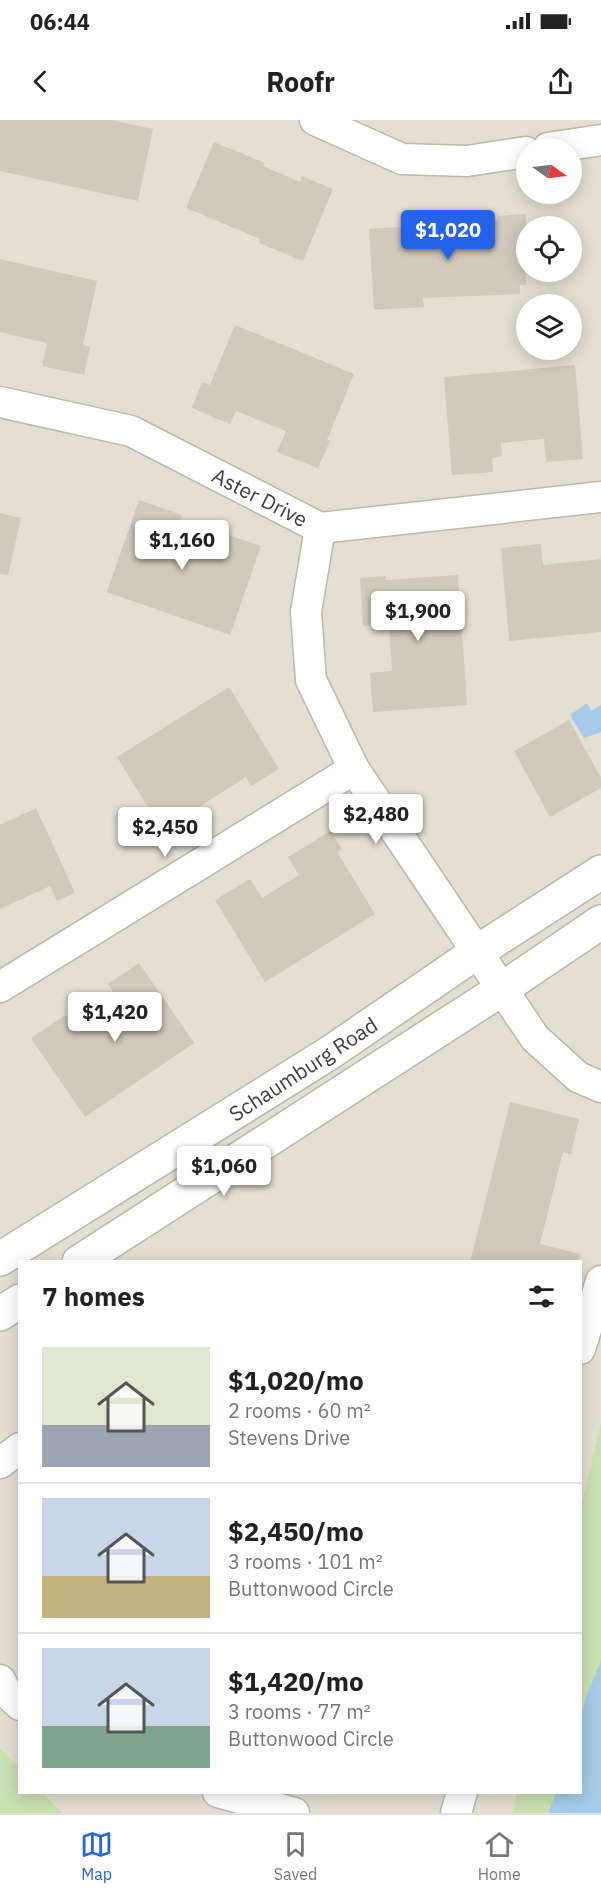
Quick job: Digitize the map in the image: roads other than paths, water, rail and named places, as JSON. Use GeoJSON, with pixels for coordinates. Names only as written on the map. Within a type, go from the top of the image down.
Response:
{"type":"FeatureCollection","features":[{"type":"Feature","properties":{"kind":"street"},"geometry":{"type":"LineString","coordinates":[[315,120],[402,159],[467,161],[516,154]]}},
{"type":"Feature","properties":{"kind":"street"},"geometry":{"type":"LineString","coordinates":[[582,143],[601,140]]}},
{"type":"Feature","properties":{"kind":"street","name":"Aster Drive"},"geometry":{"type":"LineString","coordinates":[[0,402],[131,431],[320,528],[601,497]]}},
{"type":"Feature","properties":{"kind":"street"},"geometry":{"type":"LineString","coordinates":[[320,528],[306,612],[311,680],[354,770],[535,1038],[578,1077],[601,1088]]}},
{"type":"Feature","properties":{"kind":"street"},"geometry":{"type":"LineString","coordinates":[[0,987],[354,770]]}},
{"type":"Feature","properties":{"kind":"street","name":"Schaumburg Road"},"geometry":{"type":"LineString","coordinates":[[0,1259],[331,1052],[477,952],[601,872]]}},
{"type":"Feature","properties":{"kind":"street","name":"Schaumburg Road"},"geometry":{"type":"LineString","coordinates":[[82,1260],[502,989],[601,922]]}},
{"type":"Feature","properties":{"kind":"street"},"geometry":{"type":"LineString","coordinates":[[582,1343],[601,1281]]}},
{"type":"Feature","properties":{"kind":"street"},"geometry":{"type":"LineString","coordinates":[[0,1314],[18,1302]]}},
{"type":"Feature","properties":{"kind":"street"},"geometry":{"type":"LineString","coordinates":[[0,1463],[18,1450]]}},
{"type":"Feature","properties":{"kind":"street"},"geometry":{"type":"LineString","coordinates":[[0,1680],[7,1693],[18,1703]]}},
{"type":"Feature","properties":{"kind":"street"},"geometry":{"type":"LineString","coordinates":[[225,1794],[294,1813]]}},
{"type":"Feature","properties":{"kind":"street"},"geometry":{"type":"LineString","coordinates":[[456,1813],[461,1794]]}},
{"type":"Feature","properties":{"kind":"water"},"geometry":{"type":"Polygon","coordinates":[[[587,703],[591,711],[601,705],[601,732],[584,738],[570,715],[587,703]]]}},
{"type":"Feature","properties":{"kind":"water"},"geometry":{"type":"Polygon","coordinates":[[[601,1661],[601,1813],[548,1813],[556,1794],[582,1794],[582,1714],[586,1697],[601,1661]]]}}]}
